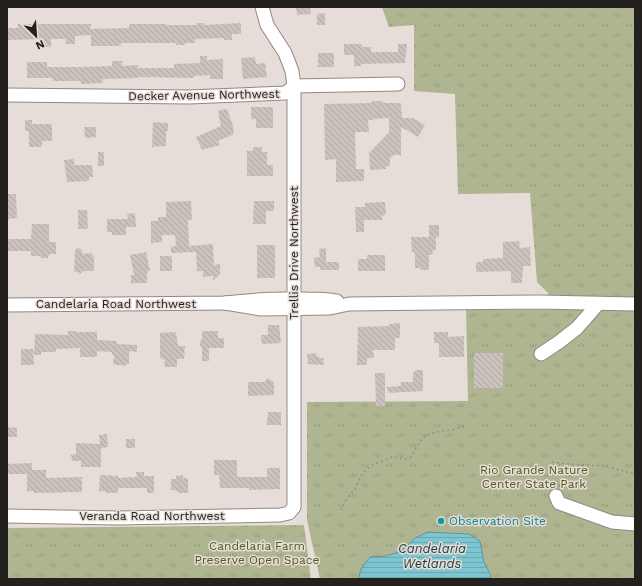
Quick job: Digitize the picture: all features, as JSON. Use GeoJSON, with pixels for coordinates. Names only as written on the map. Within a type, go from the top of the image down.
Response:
{"type":"FeatureCollection","features":[{"type":"Feature","properties":{"kind":"street","name":"Trellis Drive Northwest"},"geometry":{"type":"LineString","coordinates":[[262,7],[266,25],[286,54],[292,71],[294,86],[294,507]]}},
{"type":"Feature","properties":{"kind":"street","name":"Decker Avenue Northwest"},"geometry":{"type":"LineString","coordinates":[[7,95],[188,97],[286,93],[294,86],[398,84]]}},
{"type":"Feature","properties":{"kind":"street","name":"Candelaria Road Northwest"},"geometry":{"type":"LineString","coordinates":[[7,304],[225,303],[261,299],[294,304],[331,299],[349,304],[540,302],[635,304]]}},
{"type":"Feature","properties":{"kind":"street"},"geometry":{"type":"LineString","coordinates":[[541,354],[577,328],[598,304]]}},
{"type":"Feature","properties":{"kind":"street"},"geometry":{"type":"LineString","coordinates":[[556,496],[559,503],[612,522],[635,524]]}},
{"type":"Feature","properties":{"kind":"street","name":"Veranda Road Northwest"},"geometry":{"type":"LineString","coordinates":[[7,516],[117,518],[280,515],[289,513],[294,507]]}},
{"type":"Feature","properties":{"kind":"path"},"geometry":{"type":"LineString","coordinates":[[341,510],[347,498],[355,489],[361,476],[366,470],[375,464],[392,457],[405,459],[411,457],[422,438],[429,433],[453,430],[466,426]]}},
{"type":"Feature","properties":{"kind":"path"},"geometry":{"type":"LineString","coordinates":[[552,462],[604,466],[635,474]]}},
{"type":"Feature","properties":{"kind":"green space","name":"Rio Grande Nature Center State Park"},"geometry":{"type":"Polygon","coordinates":[[[382,7],[635,7],[635,579],[320,579],[307,520],[307,402],[468,401],[466,310],[549,310],[548,293],[537,282],[530,193],[458,194],[455,94],[414,91],[414,25],[389,27],[382,7]]]}},
{"type":"Feature","properties":{"kind":"green space","name":"Candelaria Farm Preserve Open Space"},"geometry":{"type":"Polygon","coordinates":[[[304,525],[311,579],[7,579],[7,528],[304,525]]]}},
{"type":"Feature","properties":{"kind":"water","name":"Candelaria Wetlands"},"geometry":{"type":"Polygon","coordinates":[[[428,532],[469,534],[480,541],[484,563],[491,575],[491,579],[358,579],[361,569],[370,557],[386,556],[402,551],[415,538],[428,532]]]}},
{"type":"Feature","properties":{"kind":"building"},"geometry":{"type":"Polygon","coordinates":[[[296,7],[310,7],[311,14],[297,15],[296,7]]]}},
{"type":"Feature","properties":{"kind":"building"},"geometry":{"type":"Polygon","coordinates":[[[325,13],[325,25],[317,25],[317,14],[325,13]]]}},
{"type":"Feature","properties":{"kind":"building"},"geometry":{"type":"Polygon","coordinates":[[[197,23],[204,23],[204,25],[241,23],[241,34],[232,34],[232,40],[224,40],[224,38],[195,39],[195,43],[185,43],[185,45],[176,45],[176,43],[121,43],[121,46],[91,46],[91,35],[75,36],[75,44],[66,44],[66,39],[51,39],[51,47],[44,47],[44,39],[7,40],[7,28],[18,28],[18,24],[91,24],[90,29],[129,28],[129,24],[197,25],[197,23]]]}},
{"type":"Feature","properties":{"kind":"building"},"geometry":{"type":"Polygon","coordinates":[[[344,44],[361,44],[363,47],[371,47],[371,52],[398,52],[398,44],[407,44],[405,63],[361,64],[361,66],[354,66],[354,55],[344,55],[344,44]]]}},
{"type":"Feature","properties":{"kind":"building"},"geometry":{"type":"Polygon","coordinates":[[[318,53],[334,53],[334,67],[318,67],[318,53]]]}},
{"type":"Feature","properties":{"kind":"building"},"geometry":{"type":"Polygon","coordinates":[[[200,56],[207,56],[207,60],[223,59],[223,79],[210,79],[210,75],[194,76],[194,78],[138,77],[103,79],[103,83],[81,84],[81,81],[53,81],[53,78],[27,78],[27,62],[47,62],[47,67],[81,67],[112,66],[112,61],[122,61],[122,66],[138,65],[138,68],[174,68],[174,64],[200,63],[200,56]]]}},
{"type":"Feature","properties":{"kind":"building"},"geometry":{"type":"Polygon","coordinates":[[[255,57],[256,64],[265,63],[267,77],[243,79],[241,58],[255,57]]]}},
{"type":"Feature","properties":{"kind":"building"},"geometry":{"type":"Polygon","coordinates":[[[372,101],[383,101],[383,103],[401,103],[402,118],[413,118],[425,125],[418,137],[401,127],[401,155],[394,155],[390,158],[390,166],[386,166],[386,169],[370,170],[369,153],[389,132],[389,118],[368,120],[369,132],[355,132],[356,169],[364,169],[364,181],[336,182],[336,159],[325,160],[324,104],[372,103],[372,101]]]}},
{"type":"Feature","properties":{"kind":"building"},"geometry":{"type":"Polygon","coordinates":[[[251,107],[273,107],[273,128],[256,128],[256,119],[251,119],[251,107]]]}},
{"type":"Feature","properties":{"kind":"building"},"geometry":{"type":"Polygon","coordinates":[[[227,109],[234,129],[234,134],[218,141],[220,145],[202,150],[196,137],[221,126],[218,111],[227,109]]]}},
{"type":"Feature","properties":{"kind":"building"},"geometry":{"type":"Polygon","coordinates":[[[25,120],[32,120],[32,124],[52,124],[52,141],[42,141],[42,147],[29,147],[29,131],[25,131],[25,120]]]}},
{"type":"Feature","properties":{"kind":"building"},"geometry":{"type":"Polygon","coordinates":[[[153,122],[168,123],[168,131],[166,131],[166,146],[152,147],[153,122]]]}},
{"type":"Feature","properties":{"kind":"building"},"geometry":{"type":"Polygon","coordinates":[[[84,127],[96,127],[96,137],[85,138],[84,127]]]}},
{"type":"Feature","properties":{"kind":"building"},"geometry":{"type":"Polygon","coordinates":[[[253,147],[262,147],[262,152],[267,152],[267,165],[273,165],[273,176],[247,176],[247,151],[253,151],[253,147]]]}},
{"type":"Feature","properties":{"kind":"building"},"geometry":{"type":"Polygon","coordinates":[[[98,152],[104,152],[104,166],[98,166],[98,152]]]}},
{"type":"Feature","properties":{"kind":"building"},"geometry":{"type":"Polygon","coordinates":[[[74,159],[74,165],[92,165],[93,177],[89,177],[89,181],[67,182],[64,160],[74,159]]]}},
{"type":"Feature","properties":{"kind":"building"},"geometry":{"type":"Polygon","coordinates":[[[7,194],[16,194],[17,218],[7,219],[7,194]]]}},
{"type":"Feature","properties":{"kind":"building"},"geometry":{"type":"Polygon","coordinates":[[[191,201],[192,220],[188,220],[189,246],[213,244],[214,266],[220,263],[220,274],[213,281],[213,276],[203,277],[203,271],[197,271],[196,252],[171,253],[171,247],[176,246],[175,235],[162,235],[162,242],[151,243],[151,221],[158,221],[158,217],[166,217],[166,202],[191,201]]]}},
{"type":"Feature","properties":{"kind":"building"},"geometry":{"type":"Polygon","coordinates":[[[254,201],[274,201],[274,211],[266,211],[266,224],[253,224],[254,201]]]}},
{"type":"Feature","properties":{"kind":"building"},"geometry":{"type":"Polygon","coordinates":[[[385,202],[386,214],[382,216],[382,220],[364,220],[364,232],[356,232],[355,207],[365,207],[365,203],[385,202]]]}},
{"type":"Feature","properties":{"kind":"building"},"geometry":{"type":"Polygon","coordinates":[[[78,210],[87,210],[88,229],[78,229],[78,210]]]}},
{"type":"Feature","properties":{"kind":"building"},"geometry":{"type":"Polygon","coordinates":[[[135,213],[136,227],[126,227],[126,235],[112,235],[112,232],[107,232],[107,219],[128,219],[127,214],[135,213]]]}},
{"type":"Feature","properties":{"kind":"building"},"geometry":{"type":"Polygon","coordinates":[[[32,224],[49,224],[49,242],[56,242],[56,254],[50,254],[48,258],[41,258],[41,256],[31,256],[31,251],[7,251],[7,239],[31,239],[32,224]]]}},
{"type":"Feature","properties":{"kind":"building"},"geometry":{"type":"Polygon","coordinates":[[[429,225],[439,225],[439,237],[436,237],[436,250],[433,250],[432,255],[429,255],[429,270],[420,270],[420,268],[415,268],[415,253],[412,252],[411,237],[429,237],[429,225]]]}},
{"type":"Feature","properties":{"kind":"building"},"geometry":{"type":"Polygon","coordinates":[[[519,241],[520,248],[530,247],[531,266],[523,266],[522,283],[511,283],[511,271],[476,272],[476,262],[483,262],[483,259],[503,258],[503,242],[519,241]]]}},
{"type":"Feature","properties":{"kind":"building"},"geometry":{"type":"Polygon","coordinates":[[[257,245],[275,245],[275,278],[257,278],[257,245]]]}},
{"type":"Feature","properties":{"kind":"building"},"geometry":{"type":"Polygon","coordinates":[[[78,248],[81,249],[83,254],[91,253],[94,257],[94,271],[83,271],[80,274],[78,272],[74,272],[75,250],[78,248]]]}},
{"type":"Feature","properties":{"kind":"building"},"geometry":{"type":"Polygon","coordinates":[[[326,248],[326,262],[339,262],[339,270],[320,270],[320,267],[315,267],[314,258],[320,257],[319,249],[326,248]]]}},
{"type":"Feature","properties":{"kind":"building"},"geometry":{"type":"Polygon","coordinates":[[[146,252],[150,271],[147,271],[147,282],[131,283],[131,275],[134,275],[130,255],[146,252]]]}},
{"type":"Feature","properties":{"kind":"building"},"geometry":{"type":"Polygon","coordinates":[[[367,255],[385,255],[385,271],[358,271],[358,259],[367,259],[367,255]]]}},
{"type":"Feature","properties":{"kind":"building"},"geometry":{"type":"Polygon","coordinates":[[[160,256],[172,256],[172,271],[160,271],[160,256]]]}},
{"type":"Feature","properties":{"kind":"building"},"geometry":{"type":"Polygon","coordinates":[[[400,323],[400,338],[395,338],[395,350],[373,350],[374,358],[367,358],[367,365],[357,365],[358,327],[389,326],[389,324],[400,323]]]}},
{"type":"Feature","properties":{"kind":"building"},"geometry":{"type":"Polygon","coordinates":[[[268,325],[279,325],[281,343],[262,344],[261,335],[268,335],[268,325]]]}},
{"type":"Feature","properties":{"kind":"building"},"geometry":{"type":"Polygon","coordinates":[[[68,331],[97,332],[97,340],[117,341],[117,344],[137,345],[137,352],[129,351],[129,363],[125,366],[113,364],[114,355],[112,355],[112,352],[97,351],[97,357],[80,357],[80,348],[56,349],[56,352],[41,352],[41,355],[34,355],[35,334],[68,335],[68,331]]]}},
{"type":"Feature","properties":{"kind":"building"},"geometry":{"type":"Polygon","coordinates":[[[202,331],[218,331],[218,338],[224,338],[224,348],[209,348],[209,361],[202,361],[202,347],[200,346],[200,341],[202,340],[202,331]]]}},
{"type":"Feature","properties":{"kind":"building"},"geometry":{"type":"Polygon","coordinates":[[[176,332],[178,346],[185,346],[184,359],[177,359],[177,367],[164,367],[165,360],[160,358],[160,333],[176,332]]]}},
{"type":"Feature","properties":{"kind":"building"},"geometry":{"type":"Polygon","coordinates":[[[434,332],[448,332],[448,337],[464,336],[464,357],[439,357],[439,343],[434,343],[434,332]]]}},
{"type":"Feature","properties":{"kind":"building"},"geometry":{"type":"Polygon","coordinates":[[[21,349],[33,349],[34,365],[21,365],[21,349]]]}},
{"type":"Feature","properties":{"kind":"building"},"geometry":{"type":"Polygon","coordinates":[[[316,353],[316,356],[323,358],[324,365],[308,364],[307,354],[316,353]]]}},
{"type":"Feature","properties":{"kind":"building"},"geometry":{"type":"Polygon","coordinates":[[[474,353],[503,353],[503,388],[474,388],[474,353]]]}},
{"type":"Feature","properties":{"kind":"building"},"geometry":{"type":"Polygon","coordinates":[[[415,370],[423,370],[423,391],[388,393],[387,387],[401,386],[401,382],[413,382],[413,372],[415,372],[415,370]]]}},
{"type":"Feature","properties":{"kind":"building"},"geometry":{"type":"Polygon","coordinates":[[[375,373],[385,373],[385,406],[376,406],[375,373]]]}},
{"type":"Feature","properties":{"kind":"building"},"geometry":{"type":"Polygon","coordinates":[[[267,378],[274,382],[274,395],[248,396],[248,382],[265,382],[267,378]]]}},
{"type":"Feature","properties":{"kind":"building"},"geometry":{"type":"Polygon","coordinates":[[[268,412],[281,412],[281,425],[267,425],[268,412]]]}},
{"type":"Feature","properties":{"kind":"building"},"geometry":{"type":"Polygon","coordinates":[[[7,427],[17,428],[17,437],[7,437],[7,427]]]}},
{"type":"Feature","properties":{"kind":"building"},"geometry":{"type":"Polygon","coordinates":[[[107,434],[108,447],[101,448],[101,467],[81,467],[81,461],[72,461],[71,455],[76,454],[76,443],[100,444],[99,435],[107,434]]]}},
{"type":"Feature","properties":{"kind":"building"},"geometry":{"type":"Polygon","coordinates":[[[126,439],[135,439],[135,448],[126,448],[126,439]]]}},
{"type":"Feature","properties":{"kind":"building"},"geometry":{"type":"Polygon","coordinates":[[[214,460],[237,460],[237,477],[267,477],[267,468],[280,468],[280,489],[249,490],[249,488],[220,488],[219,475],[214,475],[214,460]]]}},
{"type":"Feature","properties":{"kind":"building"},"geometry":{"type":"Polygon","coordinates":[[[32,463],[32,470],[46,470],[46,478],[82,477],[82,492],[34,493],[34,491],[27,491],[27,474],[7,474],[7,464],[32,463]]]}},
{"type":"Feature","properties":{"kind":"building"},"geometry":{"type":"Polygon","coordinates":[[[136,472],[144,472],[144,476],[154,476],[154,493],[147,493],[147,488],[118,488],[118,493],[99,491],[100,475],[118,476],[118,478],[137,477],[136,472]]]}},
{"type":"Feature","properties":{"kind":"building"},"geometry":{"type":"Polygon","coordinates":[[[183,475],[183,478],[188,478],[188,493],[180,493],[175,490],[171,490],[171,479],[176,479],[176,476],[183,475]]]}},
{"type":"Feature","properties":{"kind":"place","name":"Observation Site"},"geometry":{"type":"Point","coordinates":[441,521]}}]}
